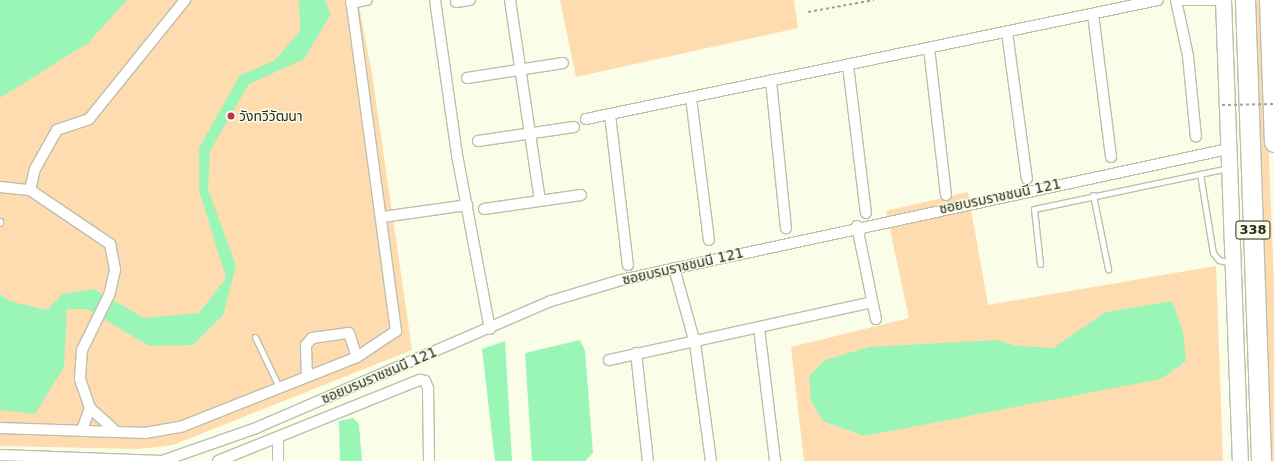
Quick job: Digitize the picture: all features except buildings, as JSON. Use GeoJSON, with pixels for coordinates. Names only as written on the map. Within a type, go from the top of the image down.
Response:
{"type":"FeatureCollection","features":[{"type":"Feature","properties":{"kind":"highway","name":"338"},"geometry":{"type":"LineString","coordinates":[[1245,0],[1261,461]]}},
{"type":"Feature","properties":{"kind":"highway"},"geometry":{"type":"LineString","coordinates":[[1269,0],[1274,142]]}},
{"type":"Feature","properties":{"kind":"main road","name":"338"},"geometry":{"type":"LineString","coordinates":[[1222,0],[1240,461]]}},
{"type":"Feature","properties":{"kind":"street"},"geometry":{"type":"LineString","coordinates":[[30,190],[35,169],[57,130],[89,119],[185,0]]}},
{"type":"Feature","properties":{"kind":"street"},"geometry":{"type":"LineString","coordinates":[[0,428],[82,430],[113,429],[145,433],[183,426],[357,357],[396,331],[382,217],[351,1],[367,0]]}},
{"type":"Feature","properties":{"kind":"street"},"geometry":{"type":"LineString","coordinates":[[435,0],[467,205],[490,328]]}},
{"type":"Feature","properties":{"kind":"street"},"geometry":{"type":"LineString","coordinates":[[456,2],[470,0]]}},
{"type":"Feature","properties":{"kind":"street"},"geometry":{"type":"LineString","coordinates":[[510,0],[540,201]]}},
{"type":"Feature","properties":{"kind":"street"},"geometry":{"type":"LineString","coordinates":[[586,120],[1158,0]]}},
{"type":"Feature","properties":{"kind":"street"},"geometry":{"type":"LineString","coordinates":[[1176,0],[1188,56],[1196,137]]}},
{"type":"Feature","properties":{"kind":"street"},"geometry":{"type":"LineString","coordinates":[[1181,0],[1222,0]]}},
{"type":"Feature","properties":{"kind":"street"},"geometry":{"type":"LineString","coordinates":[[1093,14],[1111,157]]}},
{"type":"Feature","properties":{"kind":"street"},"geometry":{"type":"LineString","coordinates":[[1007,32],[1027,179]]}},
{"type":"Feature","properties":{"kind":"street"},"geometry":{"type":"LineString","coordinates":[[929,48],[946,195]]}},
{"type":"Feature","properties":{"kind":"street"},"geometry":{"type":"LineString","coordinates":[[467,78],[563,63]]}},
{"type":"Feature","properties":{"kind":"street"},"geometry":{"type":"LineString","coordinates":[[848,65],[866,213]]}},
{"type":"Feature","properties":{"kind":"street"},"geometry":{"type":"LineString","coordinates":[[771,81],[786,228]]}},
{"type":"Feature","properties":{"kind":"street"},"geometry":{"type":"LineString","coordinates":[[691,98],[709,240]]}},
{"type":"Feature","properties":{"kind":"street"},"geometry":{"type":"LineString","coordinates":[[610,115],[628,265]]}},
{"type":"Feature","properties":{"kind":"street"},"geometry":{"type":"LineString","coordinates":[[478,141],[574,127]]}},
{"type":"Feature","properties":{"kind":"street","name":"ซอยบรมราชชนนี 121"},"geometry":{"type":"LineString","coordinates":[[162,461],[256,428],[550,301],[674,268],[857,226],[1228,149]]}},
{"type":"Feature","properties":{"kind":"street"},"geometry":{"type":"LineString","coordinates":[[1,188],[30,190],[107,240],[115,270],[109,295],[95,328],[82,350],[80,379],[90,408],[113,429]]}},
{"type":"Feature","properties":{"kind":"street"},"geometry":{"type":"LineString","coordinates":[[484,209],[582,195]]}},
{"type":"Feature","properties":{"kind":"street"},"geometry":{"type":"LineString","coordinates":[[382,217],[467,205]]}},
{"type":"Feature","properties":{"kind":"street"},"geometry":{"type":"LineString","coordinates":[[857,226],[876,319]]}},
{"type":"Feature","properties":{"kind":"street"},"geometry":{"type":"LineString","coordinates":[[674,268],[694,343],[710,461]]}},
{"type":"Feature","properties":{"kind":"street"},"geometry":{"type":"LineString","coordinates":[[609,360],[636,353],[694,343],[872,302]]}},
{"type":"Feature","properties":{"kind":"street"},"geometry":{"type":"LineString","coordinates":[[759,328],[775,461]]}},
{"type":"Feature","properties":{"kind":"street"},"geometry":{"type":"LineString","coordinates":[[308,376],[306,345],[312,338],[349,333],[357,357]]}},
{"type":"Feature","properties":{"kind":"street"},"geometry":{"type":"LineString","coordinates":[[636,353],[648,461]]}},
{"type":"Feature","properties":{"kind":"street"},"geometry":{"type":"LineString","coordinates":[[218,461],[426,381],[429,461]]}},
{"type":"Feature","properties":{"kind":"street"},"geometry":{"type":"LineString","coordinates":[[82,430],[90,408]]}},
{"type":"Feature","properties":{"kind":"street"},"geometry":{"type":"LineString","coordinates":[[278,437],[278,461]]}},
{"type":"Feature","properties":{"kind":"street"},"geometry":{"type":"LineString","coordinates":[[0,455],[162,461]]}},
{"type":"Feature","properties":{"kind":"lane"},"geometry":{"type":"LineString","coordinates":[[1040,264],[1034,209],[1093,195],[1229,168]]}},
{"type":"Feature","properties":{"kind":"lane"},"geometry":{"type":"LineString","coordinates":[[1200,174],[1213,253],[1219,260],[1232,264]]}},
{"type":"Feature","properties":{"kind":"lane"},"geometry":{"type":"LineString","coordinates":[[1093,195],[1108,269]]}},
{"type":"Feature","properties":{"kind":"lane"},"geometry":{"type":"LineString","coordinates":[[255,337],[279,387]]}},
{"type":"Feature","properties":{"kind":"path"},"geometry":{"type":"LineString","coordinates":[[808,12],[874,0]]}},
{"type":"Feature","properties":{"kind":"path"},"geometry":{"type":"LineString","coordinates":[[1222,105],[1274,104]]}},
{"type":"Feature","properties":{"kind":"shaded area","name":"วังทวีวัฒนา"},"geometry":{"type":"Polygon","coordinates":[[[0,0],[358,0],[372,74],[412,350],[173,445],[138,449],[0,446],[0,0]]]}},
{"type":"Feature","properties":{"kind":"shaded area"},"geometry":{"type":"Polygon","coordinates":[[[0,0],[127,0],[88,43],[0,98],[0,0]]]}},
{"type":"Feature","properties":{"kind":"shaded area"},"geometry":{"type":"Polygon","coordinates":[[[299,0],[325,0],[331,14],[304,59],[249,84],[210,151],[208,189],[236,266],[223,315],[193,345],[149,346],[87,309],[67,309],[64,367],[35,414],[0,410],[0,294],[9,301],[47,310],[63,294],[94,289],[144,318],[199,313],[226,278],[199,190],[199,148],[240,75],[274,61],[300,31],[299,0]]]}},
{"type":"Feature","properties":{"kind":"shaded area"},"geometry":{"type":"Polygon","coordinates":[[[560,0],[794,0],[798,28],[576,77],[560,0]]]}},
{"type":"Feature","properties":{"kind":"shaded area"},"geometry":{"type":"Polygon","coordinates":[[[1253,0],[1263,0],[1274,285],[1274,461],[1269,461],[1253,0]]]}},
{"type":"Feature","properties":{"kind":"shaded area"},"geometry":{"type":"Polygon","coordinates":[[[968,192],[988,305],[1216,266],[1223,461],[804,461],[791,347],[909,318],[886,211],[968,192]]]}},
{"type":"Feature","properties":{"kind":"shaded area"},"geometry":{"type":"Polygon","coordinates":[[[1172,301],[1183,332],[1186,361],[1161,379],[864,436],[823,421],[811,401],[809,376],[825,360],[869,347],[997,340],[1017,346],[1053,348],[1106,312],[1172,301]]]}},
{"type":"Feature","properties":{"kind":"shaded area"},"geometry":{"type":"Polygon","coordinates":[[[580,340],[585,351],[593,453],[585,461],[532,461],[525,353],[580,340]]]}},
{"type":"Feature","properties":{"kind":"shaded area"},"geometry":{"type":"Polygon","coordinates":[[[505,341],[512,461],[495,461],[482,349],[505,341]]]}},
{"type":"Feature","properties":{"kind":"shaded area"},"geometry":{"type":"Polygon","coordinates":[[[353,418],[359,424],[362,461],[340,461],[339,421],[353,418]]]}},
{"type":"Feature","properties":{"kind":"place","name":"วังทวีวัฒนา"},"geometry":{"type":"Point","coordinates":[231,116]}}]}
